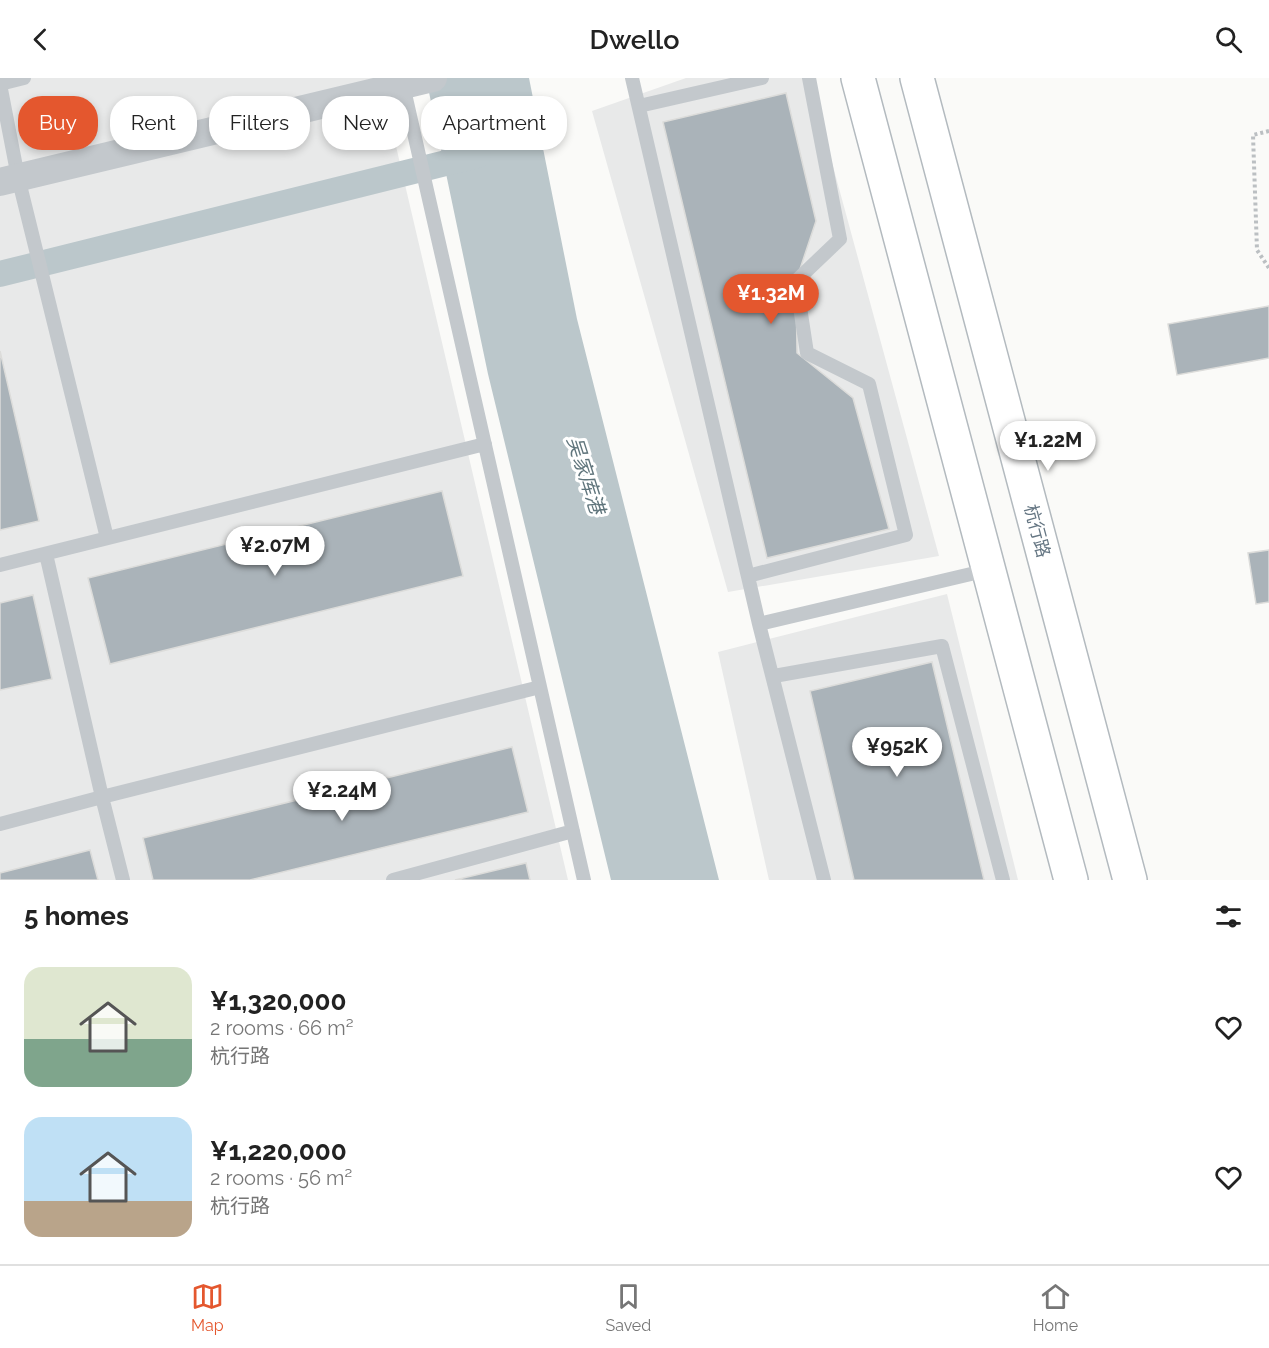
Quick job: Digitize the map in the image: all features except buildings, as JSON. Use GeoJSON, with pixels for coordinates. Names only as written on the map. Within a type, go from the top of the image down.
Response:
{"type":"FeatureCollection","features":[{"type":"Feature","properties":{"kind":"main road"},"geometry":{"type":"LineString","coordinates":[[858,78],[1071,880]]}},
{"type":"Feature","properties":{"kind":"main road","name":"杭行路"},"geometry":{"type":"LineString","coordinates":[[917,78],[1130,880]]}},
{"type":"Feature","properties":{"kind":"street"},"geometry":{"type":"LineString","coordinates":[[9,180],[417,82]]}},
{"type":"Feature","properties":{"kind":"lane"},"geometry":{"type":"LineString","coordinates":[[24,78],[0,84],[9,180],[107,538]]}},
{"type":"Feature","properties":{"kind":"lane"},"geometry":{"type":"LineString","coordinates":[[632,78],[759,624],[824,880]]}},
{"type":"Feature","properties":{"kind":"lane"},"geometry":{"type":"LineString","coordinates":[[639,106],[762,78]]}},
{"type":"Feature","properties":{"kind":"lane"},"geometry":{"type":"LineString","coordinates":[[748,576],[906,535],[869,384],[807,353],[796,281],[840,239],[808,78]]}},
{"type":"Feature","properties":{"kind":"lane"},"geometry":{"type":"LineString","coordinates":[[417,82],[485,444],[584,880]]}},
{"type":"Feature","properties":{"kind":"lane"},"geometry":{"type":"LineString","coordinates":[[0,565],[485,444]]}},
{"type":"Feature","properties":{"kind":"lane"},"geometry":{"type":"LineString","coordinates":[[46,554],[123,880]]}},
{"type":"Feature","properties":{"kind":"lane"},"geometry":{"type":"LineString","coordinates":[[759,624],[988,570]]}},
{"type":"Feature","properties":{"kind":"lane"},"geometry":{"type":"LineString","coordinates":[[774,676],[942,646],[1003,880]]}},
{"type":"Feature","properties":{"kind":"lane"},"geometry":{"type":"LineString","coordinates":[[0,824],[540,687]]}},
{"type":"Feature","properties":{"kind":"lane"},"geometry":{"type":"LineString","coordinates":[[393,880],[573,831]]}},
{"type":"Feature","properties":{"kind":"path"},"geometry":{"type":"LineString","coordinates":[[1269,130],[1253,135],[1257,250],[1269,268]]}},
{"type":"Feature","properties":{"kind":"shaded area"},"geometry":{"type":"Polygon","coordinates":[[[0,78],[380,78],[384,96],[322,96],[322,150],[397,150],[568,880],[0,880],[0,78]]]}},
{"type":"Feature","properties":{"kind":"shaded area"},"geometry":{"type":"Polygon","coordinates":[[[686,78],[809,78],[939,556],[728,592],[592,111],[686,78]]]}},
{"type":"Feature","properties":{"kind":"shaded area"},"geometry":{"type":"Polygon","coordinates":[[[947,594],[1018,880],[769,880],[718,652],[947,594]]]}},
{"type":"Feature","properties":{"kind":"water"},"geometry":{"type":"Polygon","coordinates":[[[426,78],[529,78],[533,96],[430,96],[426,78]]]}},
{"type":"Feature","properties":{"kind":"water","name":"吴家库港"},"geometry":{"type":"Polygon","coordinates":[[[441,150],[543,150],[577,319],[719,880],[611,880],[488,374],[441,150]]]}},
{"type":"Feature","properties":{"kind":"waterway"},"geometry":{"type":"LineString","coordinates":[[0,274],[478,155]]}}]}
